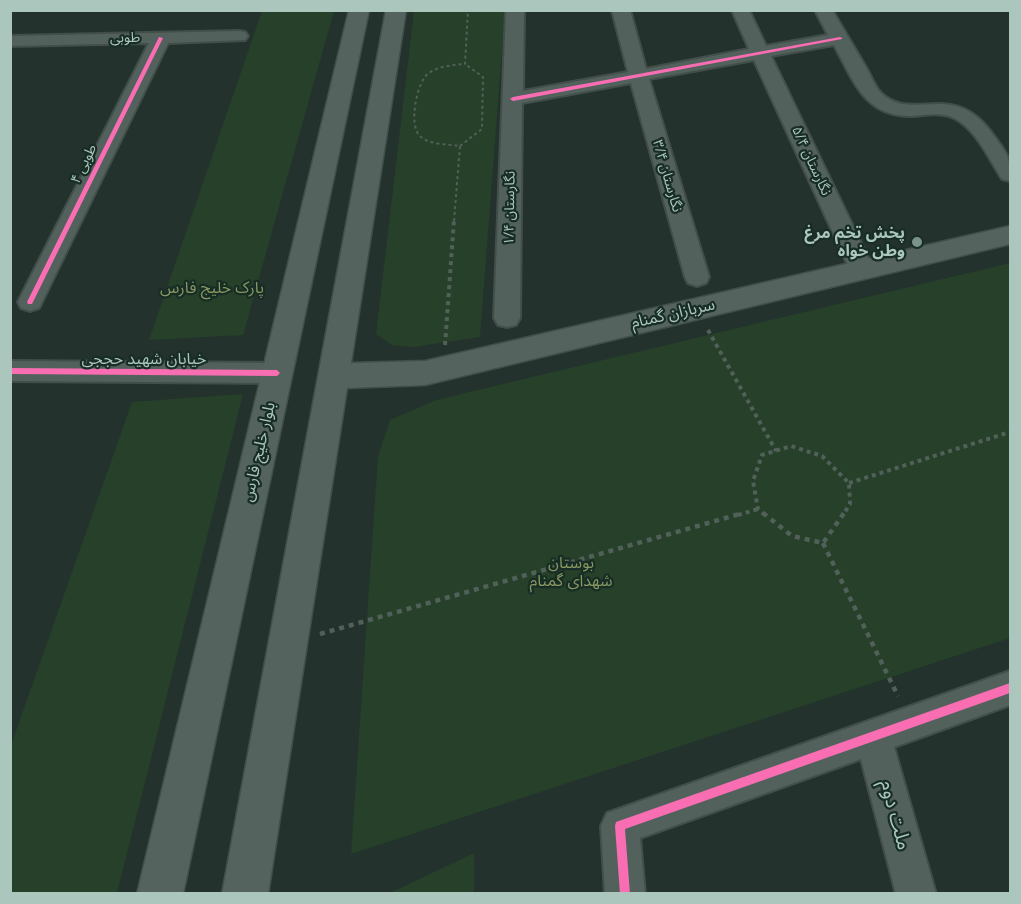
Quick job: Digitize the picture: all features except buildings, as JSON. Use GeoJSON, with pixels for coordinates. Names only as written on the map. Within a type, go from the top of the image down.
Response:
{"type":"FeatureCollection","features":[{"type":"Feature","properties":{"kind":"main road","name":"بلوار خلیج فارس"},"geometry":{"type":"LineString","coordinates":[[160,894],[359,10]]}},
{"type":"Feature","properties":{"kind":"main road"},"geometry":{"type":"LineString","coordinates":[[245,894],[396,10]]}},
{"type":"Feature","properties":{"kind":"main road","name":"سربازان گمنام"},"geometry":{"type":"LineString","coordinates":[[333,376],[425,373],[445,369],[1011,235]]}},
{"type":"Feature","properties":{"kind":"street","name":"نگارستان ۱/۴"},"geometry":{"type":"LineString","coordinates":[[507,318],[515,10]]}},
{"type":"Feature","properties":{"kind":"street","name":"نگارستان ۳/۴"},"geometry":{"type":"LineString","coordinates":[[621,10],[697,277]]}},
{"type":"Feature","properties":{"kind":"street","name":"نگارستان ۵/۴"},"geometry":{"type":"LineString","coordinates":[[740,10],[862,270]]}},
{"type":"Feature","properties":{"kind":"street"},"geometry":{"type":"LineString","coordinates":[[823,10],[873,96],[887,105],[904,110],[941,109],[959,112],[975,123],[1011,174]]}},
{"type":"Feature","properties":{"kind":"street","name":"طوبی"},"geometry":{"type":"LineString","coordinates":[[13,44],[239,36]]}},
{"type":"Feature","properties":{"kind":"street","name":"طوبی ۴"},"geometry":{"type":"LineString","coordinates":[[30,302],[161,38]]}},
{"type":"Feature","properties":{"kind":"street"},"geometry":{"type":"LineString","coordinates":[[513,99],[840,38]]}},
{"type":"Feature","properties":{"kind":"street","name":"خیابان شهید حججی"},"geometry":{"type":"LineString","coordinates":[[10,372],[277,373]]}},
{"type":"Feature","properties":{"kind":"street"},"geometry":{"type":"LineString","coordinates":[[625,894],[620,826],[1011,688]]}},
{"type":"Feature","properties":{"kind":"street","name":"ملت دوم"},"geometry":{"type":"LineString","coordinates":[[873,737],[916,894]]}},
{"type":"Feature","properties":{"kind":"path"},"geometry":{"type":"LineString","coordinates":[[465,64],[468,10]]}},
{"type":"Feature","properties":{"kind":"path"},"geometry":{"type":"LineString","coordinates":[[465,64],[483,77],[482,129],[460,146],[432,142],[419,136],[413,124],[421,80],[430,72],[447,66],[465,64]]}},
{"type":"Feature","properties":{"kind":"path"},"geometry":{"type":"LineString","coordinates":[[445,369],[446,315],[460,146]]}},
{"type":"Feature","properties":{"kind":"path"},"geometry":{"type":"LineString","coordinates":[[696,309],[776,451]]}},
{"type":"Feature","properties":{"kind":"path"},"geometry":{"type":"LineString","coordinates":[[849,483],[1011,432]]}},
{"type":"Feature","properties":{"kind":"path"},"geometry":{"type":"LineString","coordinates":[[791,446],[822,456],[849,483],[850,504],[823,543],[792,536],[758,509],[753,481],[762,455],[791,446]]}},
{"type":"Feature","properties":{"kind":"path"},"geometry":{"type":"LineString","coordinates":[[288,644],[758,509]]}},
{"type":"Feature","properties":{"kind":"path"},"geometry":{"type":"LineString","coordinates":[[823,543],[912,723]]}},
{"type":"Feature","properties":{"kind":"green space","name":"پارک خلیج فارس"},"geometry":{"type":"Polygon","coordinates":[[[262,11],[334,11],[243,335],[149,340],[262,11]]]}},
{"type":"Feature","properties":{"kind":"green space"},"geometry":{"type":"Polygon","coordinates":[[[414,11],[505,11],[480,337],[413,347],[392,345],[376,334],[414,11]]]}},
{"type":"Feature","properties":{"kind":"green space","name":"بوستان شهدای گمنام"},"geometry":{"type":"Polygon","coordinates":[[[1010,263],[1010,638],[351,854],[378,456],[390,420],[436,400],[1010,263]]]}},
{"type":"Feature","properties":{"kind":"green space"},"geometry":{"type":"Polygon","coordinates":[[[243,394],[117,893],[11,893],[11,745],[132,402],[243,394]]]}},
{"type":"Feature","properties":{"kind":"green space"},"geometry":{"type":"Polygon","coordinates":[[[474,853],[474,893],[390,893],[474,853]]]}},
{"type":"Feature","properties":{"kind":"cycle path"},"geometry":{"type":"LineString","coordinates":[[30,302],[161,38]]}},
{"type":"Feature","properties":{"kind":"cycle path"},"geometry":{"type":"LineString","coordinates":[[513,99],[840,38]]}},
{"type":"Feature","properties":{"kind":"cycle path"},"geometry":{"type":"LineString","coordinates":[[10,371],[277,373]]}},
{"type":"Feature","properties":{"kind":"cycle path"},"geometry":{"type":"LineString","coordinates":[[625,894],[620,826],[1010,688]]}},
{"type":"Feature","properties":{"kind":"place","name":"پخش تخم مرغ وطن خواه"},"geometry":{"type":"Point","coordinates":[917,242]}}]}
